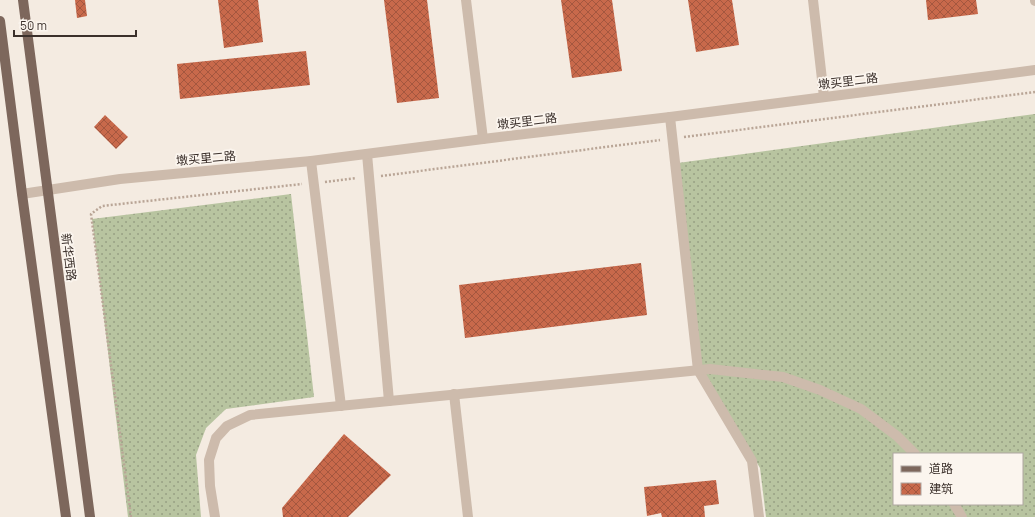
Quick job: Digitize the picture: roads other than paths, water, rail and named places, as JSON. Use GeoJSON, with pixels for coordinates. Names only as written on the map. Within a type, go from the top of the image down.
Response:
{"type":"FeatureCollection","features":[{"type":"Feature","properties":{"kind":"main road","name":"新华西路"},"geometry":{"type":"LineString","coordinates":[[23,0],[90,517]]}},
{"type":"Feature","properties":{"kind":"main road"},"geometry":{"type":"LineString","coordinates":[[0,21],[66,517]]}},
{"type":"Feature","properties":{"kind":"street"},"geometry":{"type":"LineString","coordinates":[[466,0],[482,139]]}},
{"type":"Feature","properties":{"kind":"street"},"geometry":{"type":"LineString","coordinates":[[813,0],[824,97]]}},
{"type":"Feature","properties":{"kind":"street","name":"墩买里二路"},"geometry":{"type":"LineString","coordinates":[[22,194],[120,179],[311,161],[1035,70]]}},
{"type":"Feature","properties":{"kind":"street"},"geometry":{"type":"LineString","coordinates":[[670,117],[698,370],[752,461],[759,517]]}},
{"type":"Feature","properties":{"kind":"street"},"geometry":{"type":"LineString","coordinates":[[367,154],[389,401]]}},
{"type":"Feature","properties":{"kind":"street"},"geometry":{"type":"LineString","coordinates":[[311,161],[341,406]]}},
{"type":"Feature","properties":{"kind":"street"},"geometry":{"type":"LineString","coordinates":[[216,517],[210,486],[209,460],[216,438],[227,426],[250,415],[698,370],[710,369],[783,377],[820,390],[860,409],[897,436],[914,453]]}},
{"type":"Feature","properties":{"kind":"street"},"geometry":{"type":"LineString","coordinates":[[454,394],[468,517]]}},
{"type":"Feature","properties":{"kind":"street"},"geometry":{"type":"LineString","coordinates":[[955,505],[962,517]]}}]}
